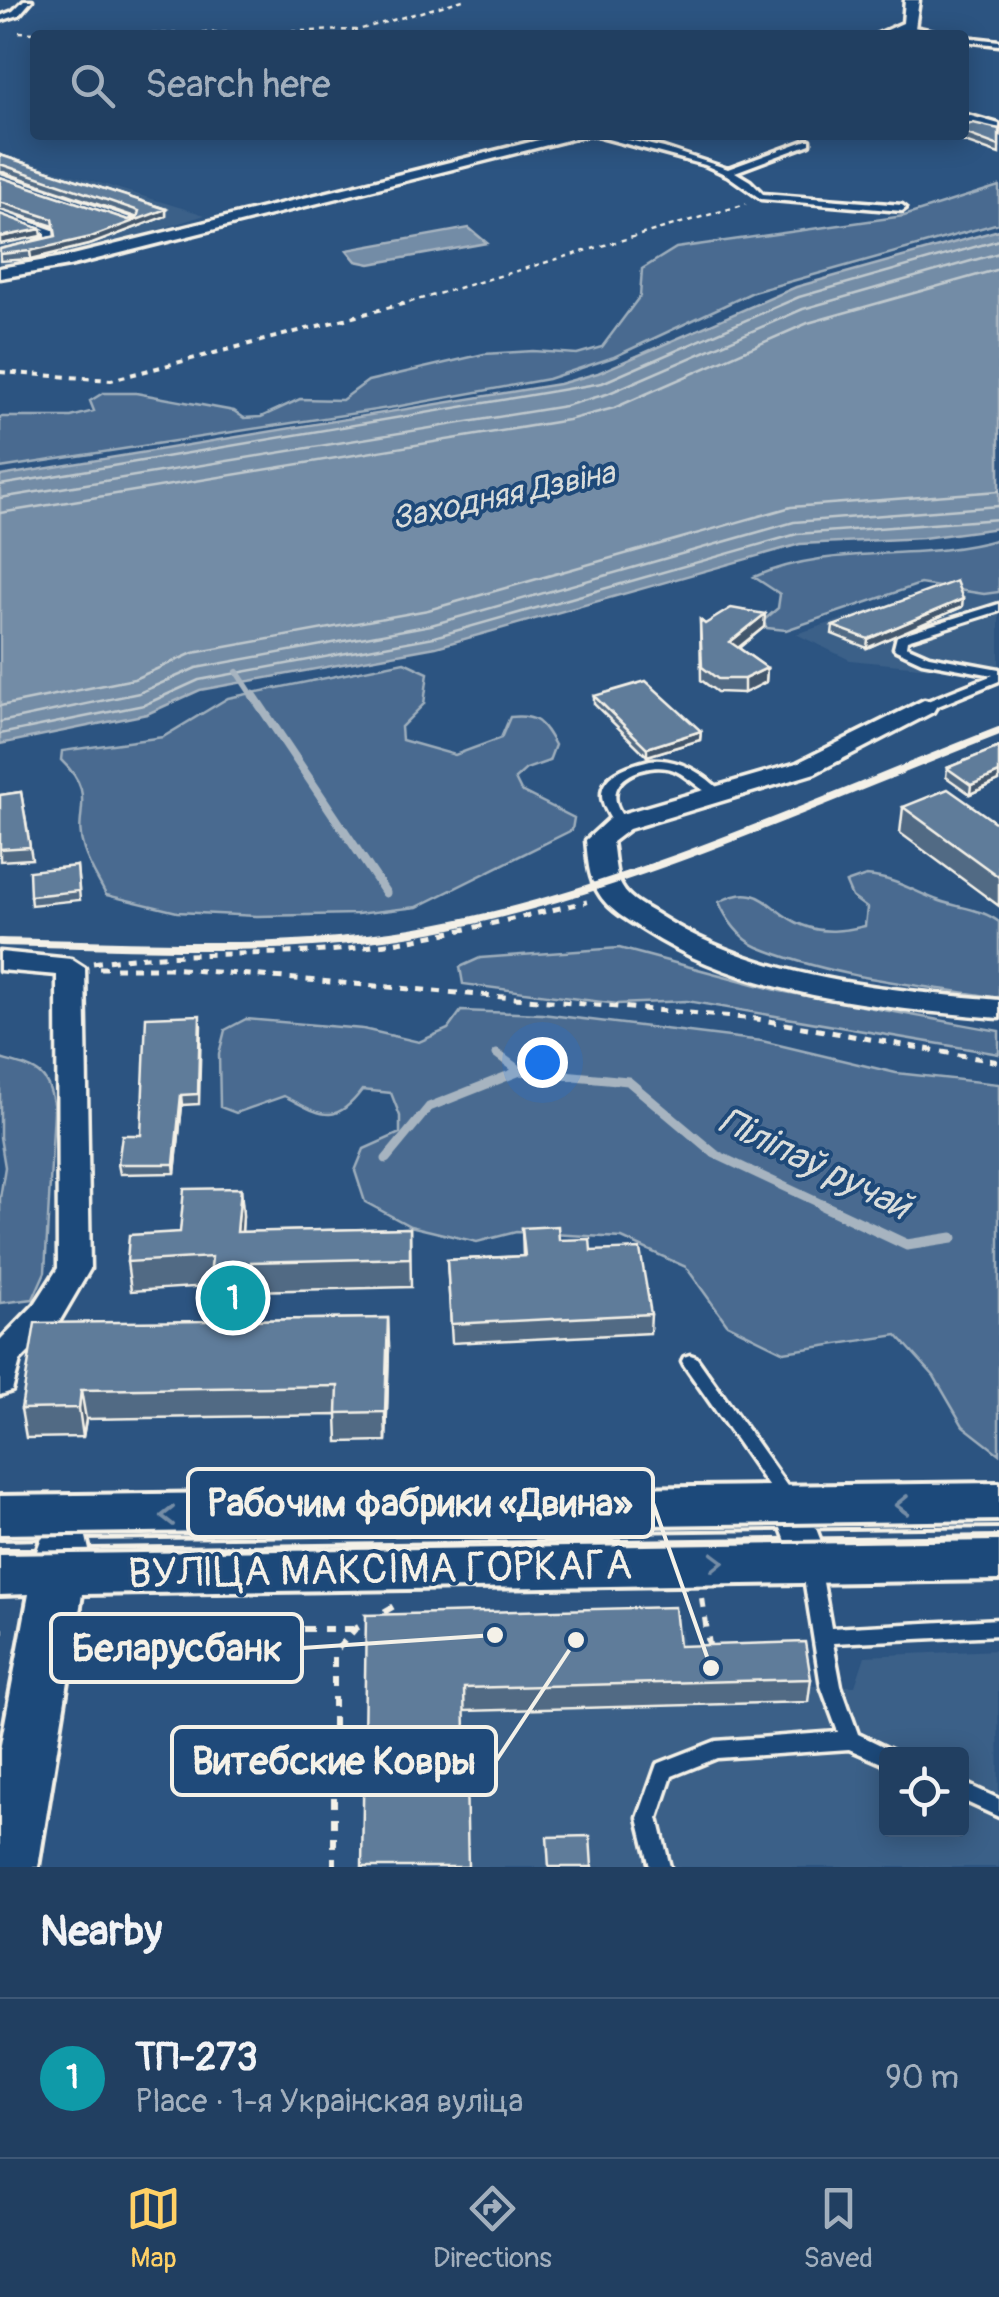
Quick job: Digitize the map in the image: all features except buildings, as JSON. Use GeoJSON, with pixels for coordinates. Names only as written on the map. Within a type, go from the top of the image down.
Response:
{"type":"FeatureCollection","features":[{"type":"Feature","properties":{"kind":"main road","name":"ВУЛІЦА МАКСІМА ГОРКАГА"},"geometry":{"type":"LineString","coordinates":[[0,1517],[999,1504]]}},
{"type":"Feature","properties":{"kind":"main road"},"geometry":{"type":"LineString","coordinates":[[6,1853],[68,1517]]}},
{"type":"Feature","properties":{"kind":"main road","name":"ВУЛІЦА МАКСІМА ГОРКАГА"},"geometry":{"type":"LineString","coordinates":[[0,1573],[999,1559]]}},
{"type":"Feature","properties":{"kind":"street"},"geometry":{"type":"LineString","coordinates":[[909,30],[912,0]]}},
{"type":"Feature","properties":{"kind":"street"},"geometry":{"type":"LineString","coordinates":[[969,120],[999,129]]}},
{"type":"Feature","properties":{"kind":"street"},"geometry":{"type":"LineString","coordinates":[[0,273],[69,262],[559,140]]}},
{"type":"Feature","properties":{"kind":"street"},"geometry":{"type":"LineString","coordinates":[[924,708],[806,768],[620,823],[599,840],[606,882],[614,896],[672,940],[729,965],[860,993],[999,1010]]}},
{"type":"Feature","properties":{"kind":"street"},"geometry":{"type":"LineString","coordinates":[[0,961],[72,968],[74,1269],[46,1313],[1,1363]]}},
{"type":"Feature","properties":{"kind":"street"},"geometry":{"type":"LineString","coordinates":[[791,1507],[810,1560]]}},
{"type":"Feature","properties":{"kind":"lane"},"geometry":{"type":"LineString","coordinates":[[0,19],[16,13],[28,0]]}},
{"type":"Feature","properties":{"kind":"lane"},"geometry":{"type":"LineString","coordinates":[[969,40],[999,43]]}},
{"type":"Feature","properties":{"kind":"lane"},"geometry":{"type":"LineString","coordinates":[[614,140],[727,172],[750,183],[761,196],[902,208]]}},
{"type":"Feature","properties":{"kind":"lane"},"geometry":{"type":"LineString","coordinates":[[727,172],[807,142]]}},
{"type":"Feature","properties":{"kind":"lane"},"geometry":{"type":"LineString","coordinates":[[0,177],[133,222]]}},
{"type":"Feature","properties":{"kind":"lane"},"geometry":{"type":"LineString","coordinates":[[0,214],[50,232],[50,241],[33,244]]}},
{"type":"Feature","properties":{"kind":"lane"},"geometry":{"type":"LineString","coordinates":[[999,607],[930,625],[900,638],[900,648],[926,659],[999,675]]}},
{"type":"Feature","properties":{"kind":"lane"},"geometry":{"type":"LineString","coordinates":[[924,708],[999,675]]}},
{"type":"Feature","properties":{"kind":"lane"},"geometry":{"type":"LineString","coordinates":[[620,823],[608,798],[612,782],[626,771],[666,763],[686,770],[717,793]]}},
{"type":"Feature","properties":{"kind":"lane"},"geometry":{"type":"LineString","coordinates":[[690,1361],[782,1488],[791,1507]]}},
{"type":"Feature","properties":{"kind":"lane"},"geometry":{"type":"LineString","coordinates":[[810,1560],[830,1686],[850,1740]]}},
{"type":"Feature","properties":{"kind":"lane"},"geometry":{"type":"LineString","coordinates":[[822,1636],[999,1627]]}},
{"type":"Feature","properties":{"kind":"lane"},"geometry":{"type":"LineString","coordinates":[[660,1867],[648,1818],[664,1770],[716,1750],[850,1740],[879,1754]]}},
{"type":"Feature","properties":{"kind":"lane"},"geometry":{"type":"LineString","coordinates":[[969,1794],[999,1808]]}},
{"type":"Feature","properties":{"kind":"path"},"geometry":{"type":"LineString","coordinates":[[358,30],[463,0]]}},
{"type":"Feature","properties":{"kind":"path"},"geometry":{"type":"LineString","coordinates":[[10,35],[30,35]]}},
{"type":"Feature","properties":{"kind":"path"},"geometry":{"type":"LineString","coordinates":[[0,372],[111,380],[506,277],[601,250],[626,236],[722,214],[761,196]]}},
{"type":"Feature","properties":{"kind":"path"},"geometry":{"type":"LineString","coordinates":[[72,968],[129,956],[310,952],[377,944],[614,896]]}},
{"type":"Feature","properties":{"kind":"path"},"geometry":{"type":"LineString","coordinates":[[72,968],[170,968],[757,1019],[999,1062]]}},
{"type":"Feature","properties":{"kind":"path"},"geometry":{"type":"LineString","coordinates":[[702,1594],[709,1645]]}},
{"type":"Feature","properties":{"kind":"path"},"geometry":{"type":"LineString","coordinates":[[334,1867],[334,1653],[356,1629],[389,1606]]}},
{"type":"Feature","properties":{"kind":"path"},"geometry":{"type":"LineString","coordinates":[[123,1630],[356,1629]]}},
{"type":"Feature","properties":{"kind":"shaded area"},"geometry":{"type":"Polygon","coordinates":[[[0,153],[205,215],[96,249],[0,268],[0,153]]]}},
{"type":"Feature","properties":{"kind":"shaded area"},"geometry":{"type":"Polygon","coordinates":[[[999,186],[999,223],[753,292],[614,357],[548,379],[395,407],[0,468],[0,417],[71,417],[94,411],[90,401],[103,393],[136,393],[234,411],[244,418],[261,417],[300,399],[342,400],[368,381],[484,354],[577,354],[602,347],[640,296],[642,269],[676,248],[904,216],[999,186]]]}},
{"type":"Feature","properties":{"kind":"shaded area"},"geometry":{"type":"Polygon","coordinates":[[[999,539],[999,592],[984,594],[920,584],[786,630],[767,628],[763,621],[778,608],[780,594],[754,577],[784,566],[845,556],[938,550],[999,539]]]}},
{"type":"Feature","properties":{"kind":"shaded area"},"geometry":{"type":"Polygon","coordinates":[[[949,585],[999,587],[999,675],[850,660],[796,634],[949,585]]]}},
{"type":"Feature","properties":{"kind":"shaded area"},"geometry":{"type":"Polygon","coordinates":[[[404,662],[428,673],[424,704],[401,727],[402,740],[455,755],[501,738],[510,717],[533,718],[555,745],[549,761],[526,769],[515,779],[521,791],[574,818],[572,830],[417,907],[357,914],[257,916],[177,912],[106,895],[84,850],[80,825],[82,795],[73,773],[61,760],[62,751],[163,737],[228,698],[404,662]]]}},
{"type":"Feature","properties":{"kind":"shaded area"},"geometry":{"type":"Polygon","coordinates":[[[866,876],[896,883],[999,922],[999,998],[877,979],[787,958],[745,939],[719,902],[745,894],[755,896],[810,928],[849,929],[865,926],[867,908],[852,897],[846,883],[866,876]]]}},
{"type":"Feature","properties":{"kind":"shaded area"},"geometry":{"type":"Polygon","coordinates":[[[619,948],[780,991],[999,1031],[999,1054],[687,1001],[617,1004],[463,984],[460,967],[480,958],[619,948]]]}},
{"type":"Feature","properties":{"kind":"shaded area"},"geometry":{"type":"Polygon","coordinates":[[[461,1011],[542,1014],[762,1041],[896,1073],[999,1084],[999,1454],[963,1426],[934,1376],[897,1335],[784,1352],[727,1324],[686,1267],[622,1238],[516,1232],[477,1242],[410,1226],[365,1202],[355,1171],[364,1149],[400,1133],[400,1116],[391,1093],[362,1090],[343,1110],[326,1114],[284,1096],[236,1113],[220,1107],[219,1054],[225,1030],[246,1019],[363,1029],[419,1042],[448,1029],[461,1011]]]}},
{"type":"Feature","properties":{"kind":"shaded area"},"geometry":{"type":"Polygon","coordinates":[[[0,1059],[39,1073],[49,1087],[54,1111],[45,1272],[33,1299],[0,1303],[0,1198],[5,1167],[0,1137],[0,1059]]]}},
{"type":"Feature","properties":{"kind":"shaded area"},"geometry":{"type":"Polygon","coordinates":[[[682,1630],[684,1669],[806,1686],[855,1686],[865,1656],[998,1650],[999,1867],[365,1867],[369,1637],[682,1630]]]}},
{"type":"Feature","properties":{"kind":"water"},"geometry":{"type":"Polygon","coordinates":[[[469,228],[487,243],[370,264],[356,261],[347,250],[469,228]]]}},
{"type":"Feature","properties":{"kind":"water","name":"Заходняя Дзвіна"},"geometry":{"type":"Polygon","coordinates":[[[999,230],[999,528],[923,538],[800,544],[436,647],[200,690],[147,714],[0,744],[0,476],[559,384],[598,373],[796,287],[999,230]]]}},
{"type":"Feature","properties":{"kind":"waterway","name":"Піліпаў ручай"},"geometry":{"type":"LineString","coordinates":[[237,672],[254,698]]}},
{"type":"Feature","properties":{"kind":"waterway","name":"Піліпаў ручай"},"geometry":{"type":"LineString","coordinates":[[253,695],[386,893]]}},
{"type":"Feature","properties":{"kind":"waterway","name":"Піліпаў ручай"},"geometry":{"type":"LineString","coordinates":[[497,1054],[520,1071]]}},
{"type":"Feature","properties":{"kind":"waterway"},"geometry":{"type":"LineString","coordinates":[[386,1159],[429,1107],[520,1071]]}},
{"type":"Feature","properties":{"kind":"waterway","name":"Піліпаў ручай"},"geometry":{"type":"LineString","coordinates":[[520,1071],[628,1081],[715,1154],[828,1207]]}},
{"type":"Feature","properties":{"kind":"waterway","name":"Піліпаў ручай"},"geometry":{"type":"LineString","coordinates":[[822,1205],[907,1245],[952,1238]]}},
{"type":"Feature","properties":{"kind":"tram line"},"geometry":{"type":"LineString","coordinates":[[0,1536],[999,1522]]}},
{"type":"Feature","properties":{"kind":"tram line"},"geometry":{"type":"LineString","coordinates":[[0,1553],[999,1539]]}},
{"type":"Feature","properties":{"kind":"railway"},"geometry":{"type":"LineString","coordinates":[[0,942],[285,945],[399,934],[455,924],[523,908],[661,864],[999,731]]}},
{"type":"Feature","properties":{"kind":"place","name":"ТП-273"},"geometry":{"type":"Point","coordinates":[233,1298]}},
{"type":"Feature","properties":{"kind":"place","name":"Беларусбанк"},"geometry":{"type":"Point","coordinates":[495,1635]}},
{"type":"Feature","properties":{"kind":"place","name":"Витебские Ковры"},"geometry":{"type":"Point","coordinates":[576,1640]}},
{"type":"Feature","properties":{"kind":"place","name":"Рабочим фабрики «Двина»"},"geometry":{"type":"Point","coordinates":[711,1668]}}]}
